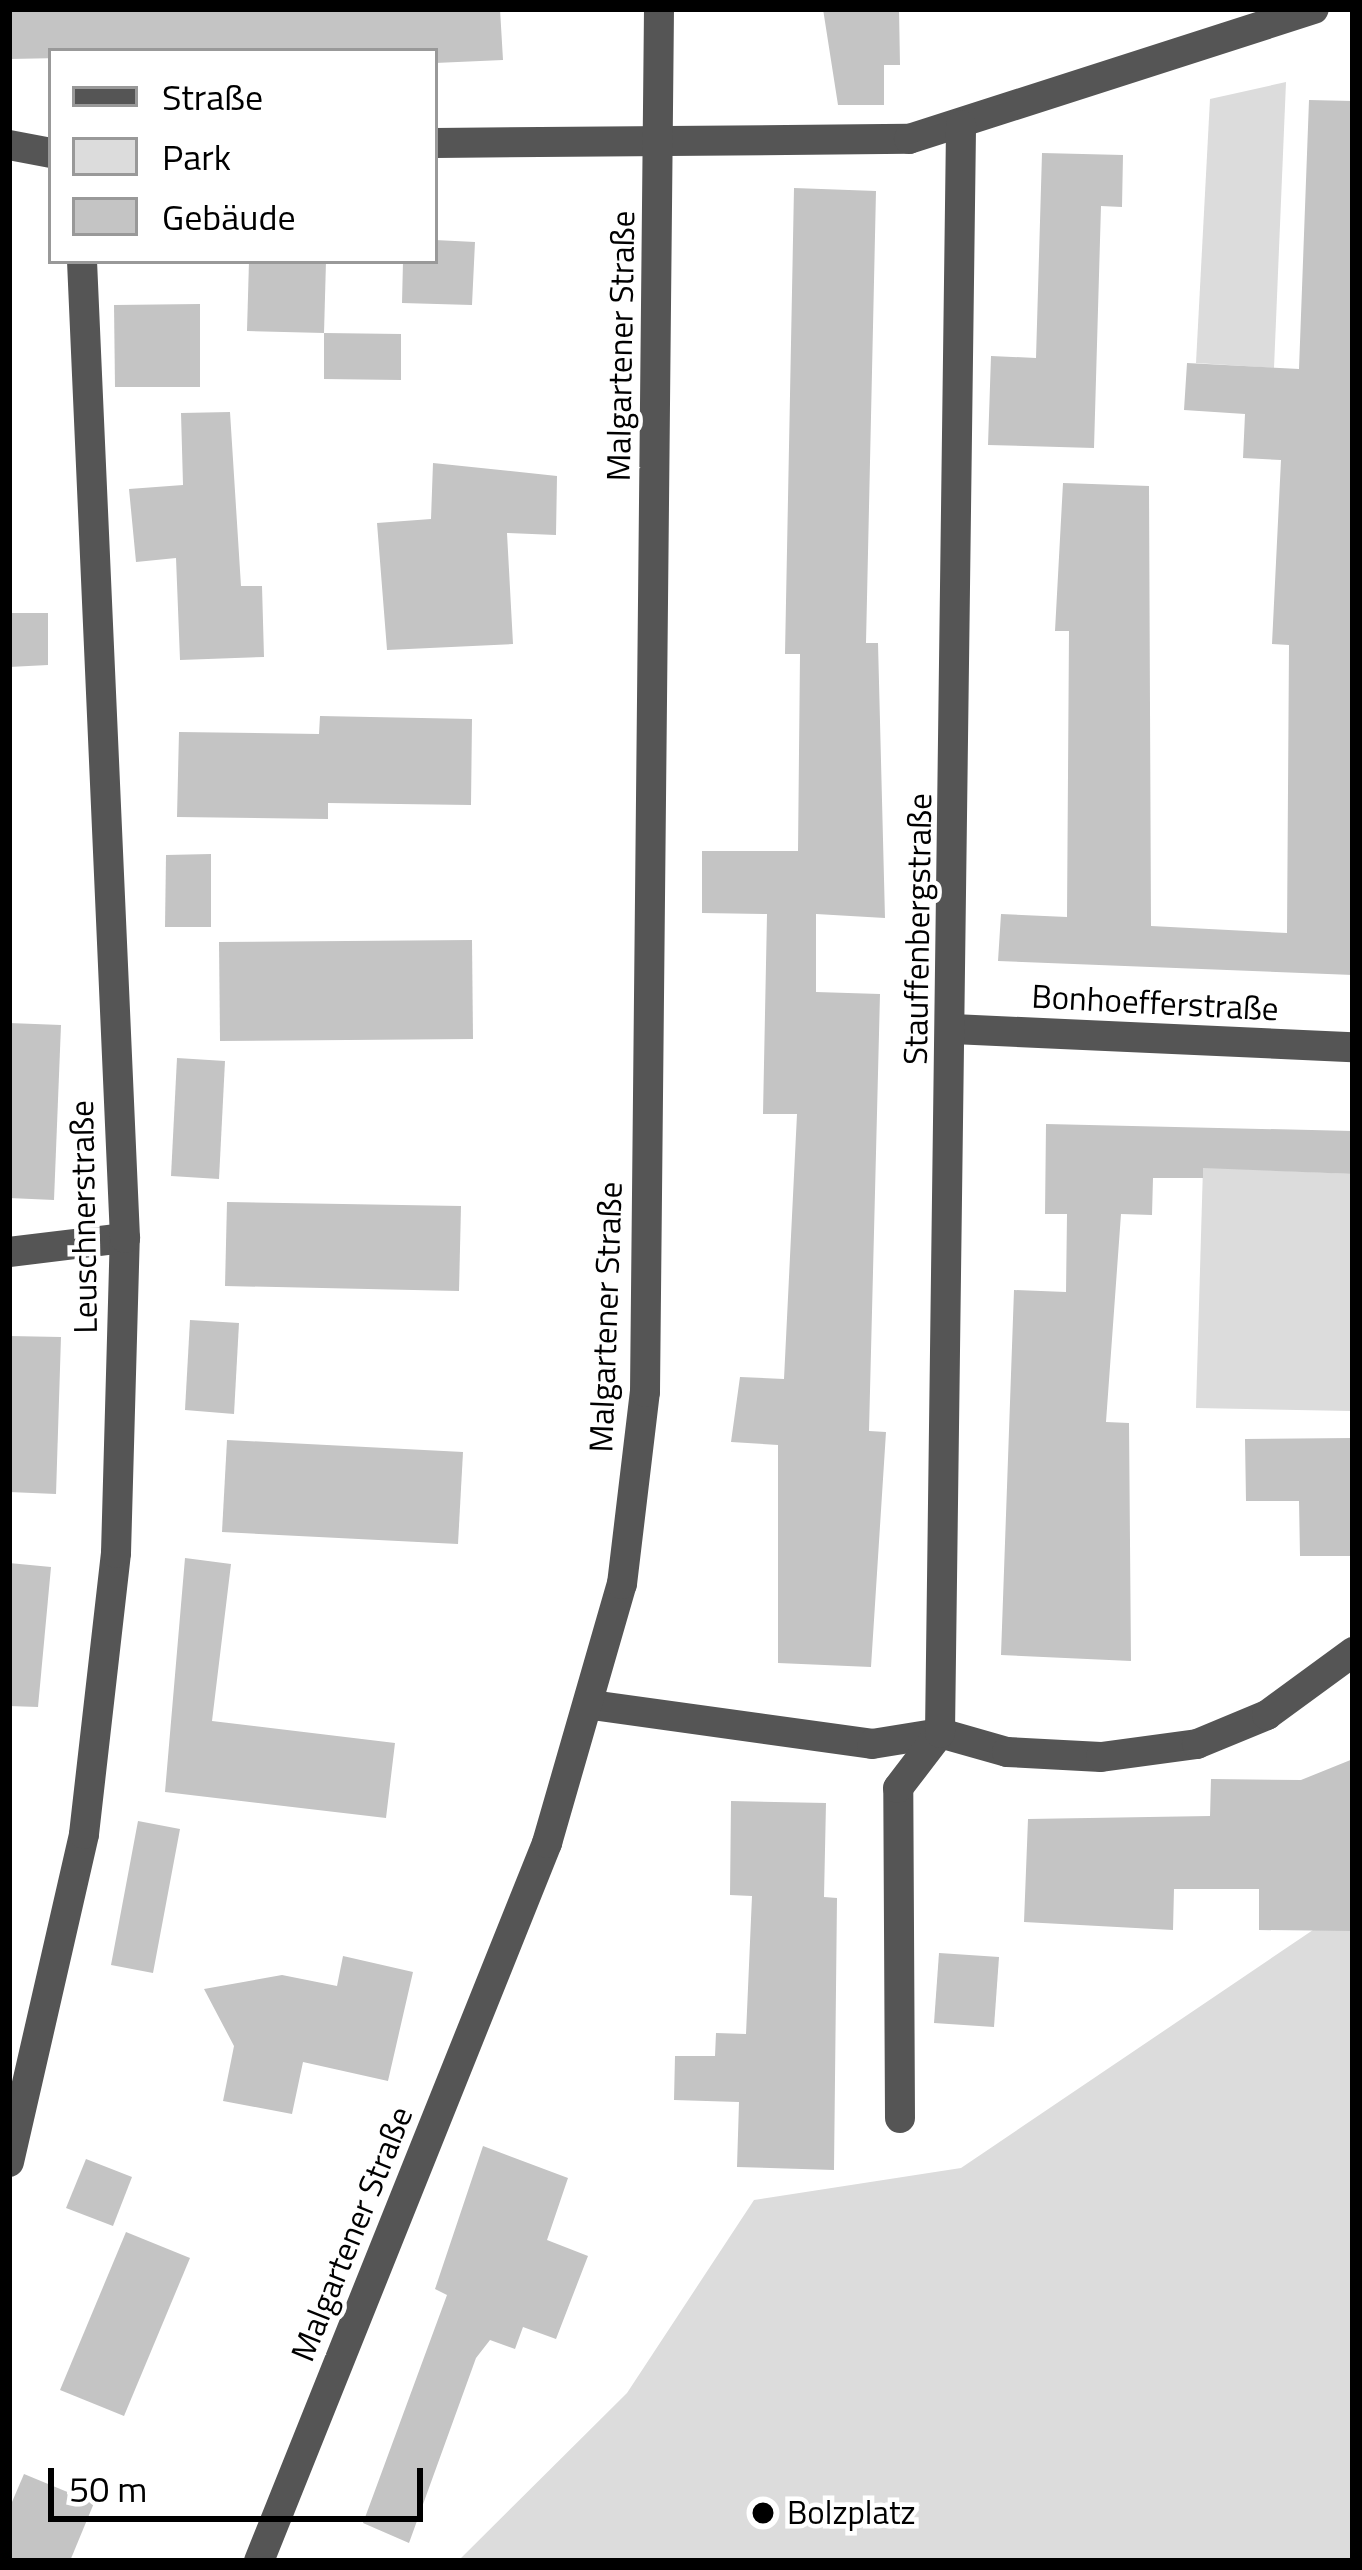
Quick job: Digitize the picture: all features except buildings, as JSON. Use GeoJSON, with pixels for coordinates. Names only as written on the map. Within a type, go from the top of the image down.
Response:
{"type":"FeatureCollection","features":[{"type":"Feature","properties":{"kind":"street","name":"Malgartener Straße"},"geometry":{"type":"LineString","coordinates":[[260,2561],[548,1843],[592,1705],[622,1584],[645,1393],[659,9]]}},
{"type":"Feature","properties":{"kind":"street"},"geometry":{"type":"LineString","coordinates":[[438,143],[659,136],[910,139],[1314,9]]}},
{"type":"Feature","properties":{"kind":"street","name":"Stauffenbergstraße"},"geometry":{"type":"LineString","coordinates":[[940,1733],[953,1029],[961,125]]}},
{"type":"Feature","properties":{"kind":"street"},"geometry":{"type":"LineString","coordinates":[[9,145],[48,152]]}},
{"type":"Feature","properties":{"kind":"street","name":"Leuschnerstraße"},"geometry":{"type":"LineString","coordinates":[[9,2162],[84,1834],[116,1553],[125,1238],[82,264]]}},
{"type":"Feature","properties":{"kind":"street","name":"Bonhoefferstraße"},"geometry":{"type":"LineString","coordinates":[[953,1029],[1353,1047]]}},
{"type":"Feature","properties":{"kind":"street"},"geometry":{"type":"LineString","coordinates":[[9,1252],[125,1238]]}},
{"type":"Feature","properties":{"kind":"street"},"geometry":{"type":"LineString","coordinates":[[592,1705],[872,1744],[940,1733],[1007,1752],[1101,1757],[1197,1744],[1267,1714],[1353,1652]]}},
{"type":"Feature","properties":{"kind":"street"},"geometry":{"type":"LineString","coordinates":[[900,2118],[898,1788],[940,1733]]}},
{"type":"Feature","properties":{"kind":"green space"},"geometry":{"type":"Polygon","coordinates":[[[1286,82],[1274,368],[1196,363],[1210,99],[1286,82]]]}},
{"type":"Feature","properties":{"kind":"green space"},"geometry":{"type":"Polygon","coordinates":[[[1203,1167],[1353,1174],[1351,1411],[1196,1408],[1203,1167]]]}},
{"type":"Feature","properties":{"kind":"green space"},"geometry":{"type":"Polygon","coordinates":[[[1353,1903],[1353,2561],[458,2561],[627,2393],[754,2200],[961,2168],[1353,1903]]]}},
{"type":"Feature","properties":{"kind":"place","name":"Bolzplatz"},"geometry":{"type":"Point","coordinates":[763,2513]}}]}
